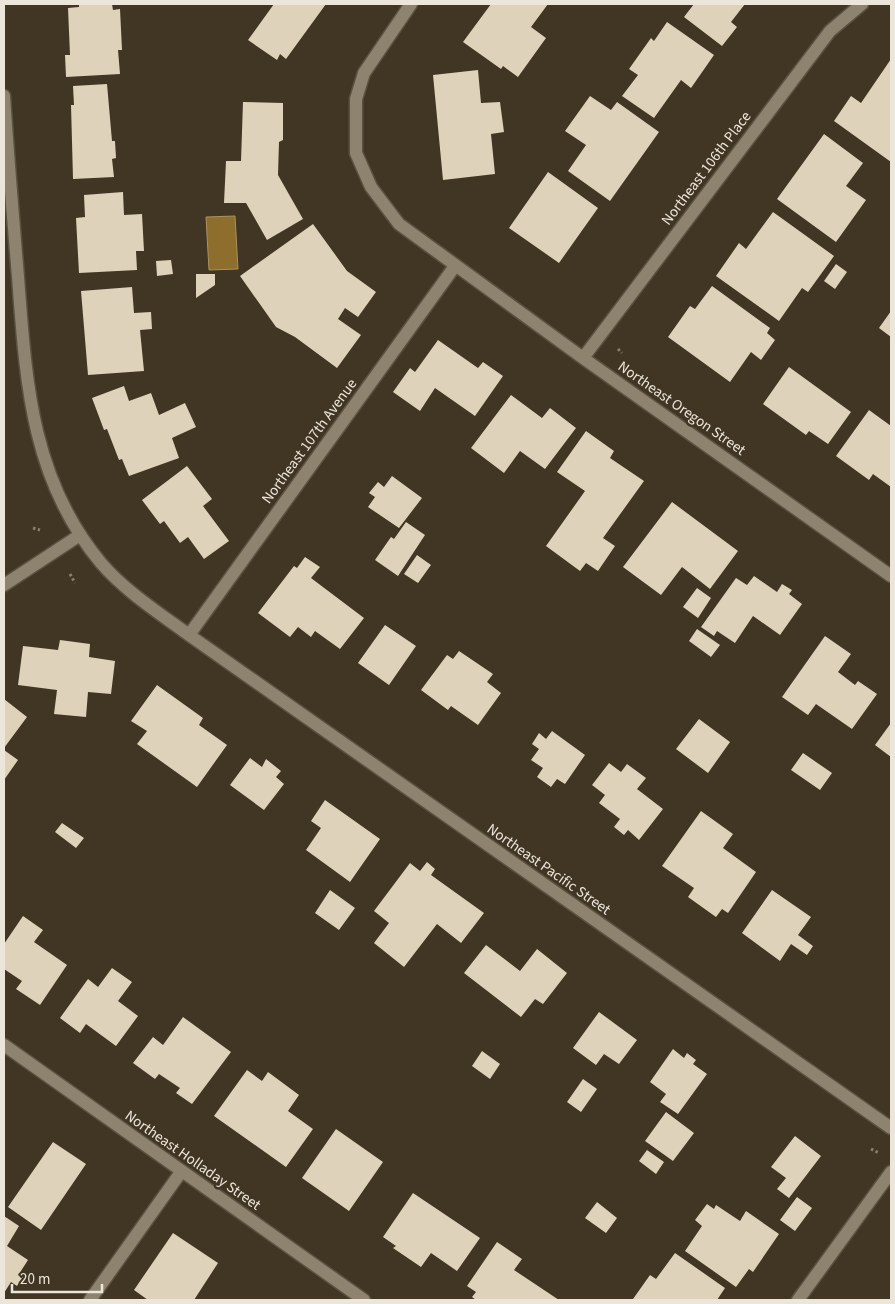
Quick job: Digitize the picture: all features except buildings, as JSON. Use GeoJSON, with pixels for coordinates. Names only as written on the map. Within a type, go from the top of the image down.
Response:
{"type":"FeatureCollection","features":[{"type":"Feature","properties":{"kind":"street","name":"Northeast Oregon Street"},"geometry":{"type":"LineString","coordinates":[[411,4],[364,73],[356,99],[356,153],[371,187],[399,224],[583,358],[891,576]]}},
{"type":"Feature","properties":{"kind":"street","name":"Northeast 106th Place"},"geometry":{"type":"LineString","coordinates":[[583,358],[824,38],[862,4]]}},
{"type":"Feature","properties":{"kind":"street"},"geometry":{"type":"LineString","coordinates":[[4,96],[8,210],[24,357],[36,431],[47,469],[80,535],[102,564],[126,587],[189,635]]}},
{"type":"Feature","properties":{"kind":"street","name":"Northeast 107th Avenue"},"geometry":{"type":"LineString","coordinates":[[189,635],[455,266]]}},
{"type":"Feature","properties":{"kind":"street"},"geometry":{"type":"LineString","coordinates":[[4,585],[80,535]]}},
{"type":"Feature","properties":{"kind":"street","name":"Northeast Pacific Street"},"geometry":{"type":"LineString","coordinates":[[189,635],[891,1128]]}},
{"type":"Feature","properties":{"kind":"street","name":"Northeast Holladay Street"},"geometry":{"type":"LineString","coordinates":[[4,1045],[364,1300]]}},
{"type":"Feature","properties":{"kind":"street"},"geometry":{"type":"LineString","coordinates":[[90,1300],[181,1172]]}},
{"type":"Feature","properties":{"kind":"street"},"geometry":{"type":"LineString","coordinates":[[798,1300],[891,1172]]}},
{"type":"Feature","properties":{"kind":"path"},"geometry":{"type":"LineString","coordinates":[[618,349],[622,353]]}},
{"type":"Feature","properties":{"kind":"path"},"geometry":{"type":"LineString","coordinates":[[33,528],[40,530]]}},
{"type":"Feature","properties":{"kind":"path"},"geometry":{"type":"LineString","coordinates":[[70,574],[74,583]]}},
{"type":"Feature","properties":{"kind":"path"},"geometry":{"type":"LineString","coordinates":[[871,1149],[879,1153]]}},
{"type":"Feature","properties":{"kind":"shaded area"},"geometry":{"type":"Polygon","coordinates":[[[235,216],[238,269],[209,270],[206,217],[235,216]]]}}]}
